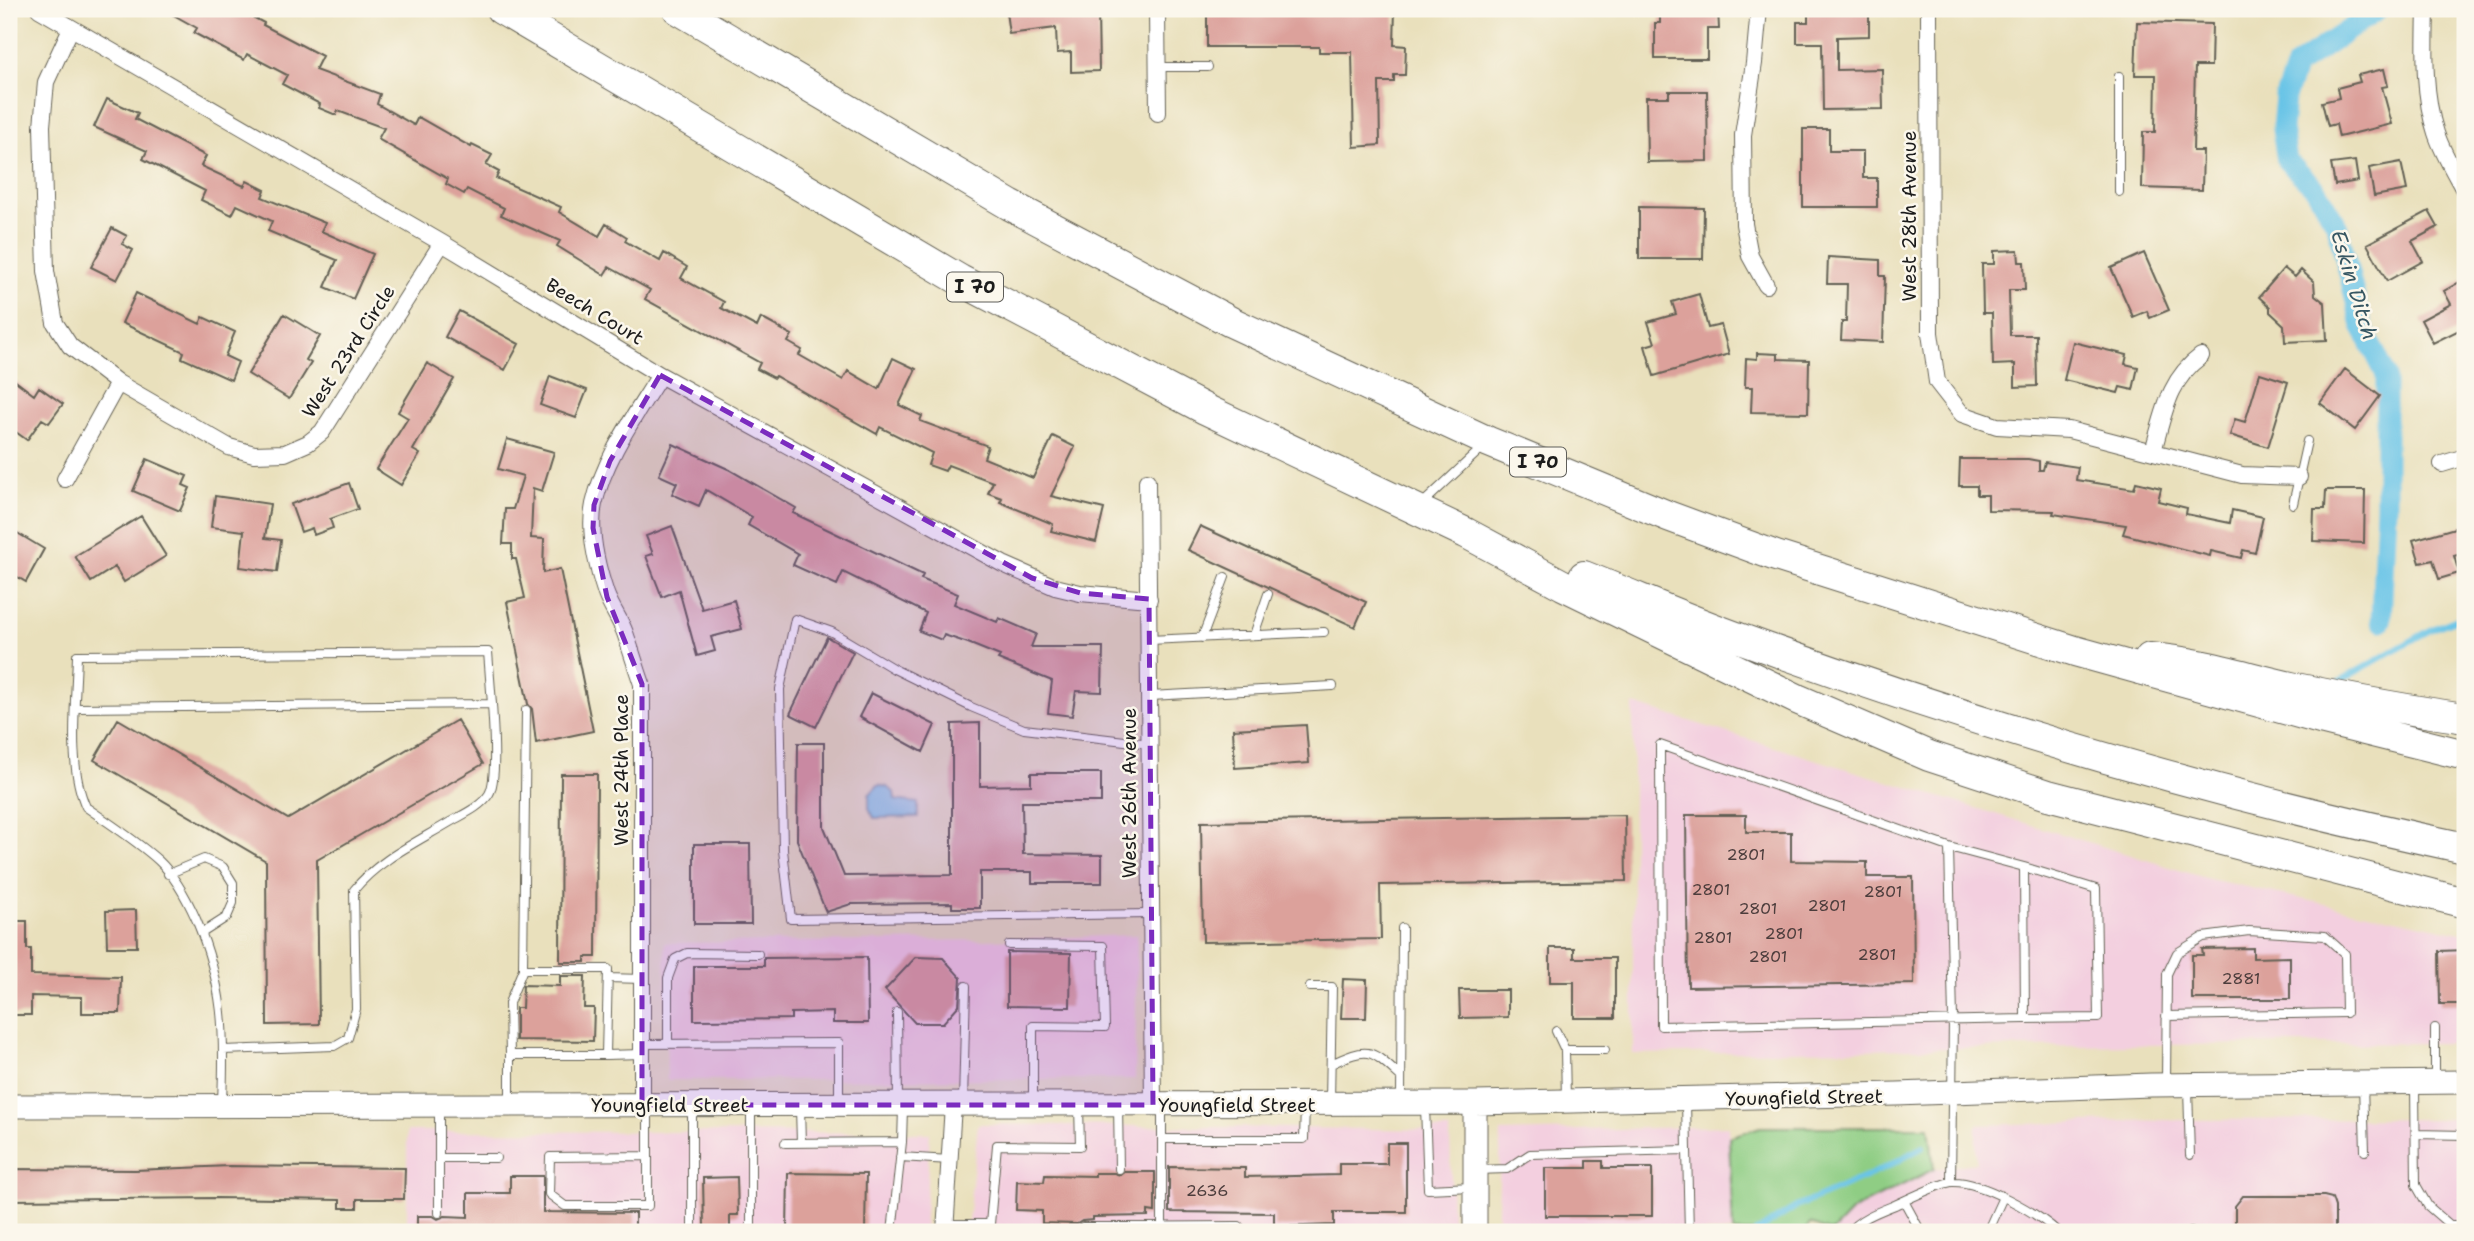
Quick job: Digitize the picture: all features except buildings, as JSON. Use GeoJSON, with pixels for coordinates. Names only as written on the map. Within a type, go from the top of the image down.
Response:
{"type":"FeatureCollection","features":[{"type":"Feature","properties":{"kind":"highway","name":"I 70"},"geometry":{"type":"LineString","coordinates":[[501,9],[961,279],[1205,409],[1466,533],[1564,568],[1741,638],[2016,732],[2269,802],[2465,848]]}},
{"type":"Feature","properties":{"kind":"highway","name":"I 70"},"geometry":{"type":"LineString","coordinates":[[678,9],[1010,205],[1231,322],[1489,442],[1668,516],[1776,556],[2075,651],[2348,727],[2465,755]]}},
{"type":"Feature","properties":{"kind":"highway"},"geometry":{"type":"LineString","coordinates":[[1466,533],[1574,590],[1797,699],[1929,756],[2048,796],[2465,903]]}},
{"type":"Feature","properties":{"kind":"highway"},"geometry":{"type":"LineString","coordinates":[[2075,651],[2189,661],[2288,686],[2394,708],[2465,718]]}},
{"type":"Feature","properties":{"kind":"street","name":"Beech Court"},"geometry":{"type":"LineString","coordinates":[[39,9],[442,243],[660,375],[1032,578],[1080,593],[1149,599]]}},
{"type":"Feature","properties":{"kind":"street"},"geometry":{"type":"LineString","coordinates":[[1157,9],[1158,113]]}},
{"type":"Feature","properties":{"kind":"street"},"geometry":{"type":"LineString","coordinates":[[1759,9],[1743,135],[1744,224],[1750,256],[1766,285]]}},
{"type":"Feature","properties":{"kind":"street","name":"West 28th Avenue"},"geometry":{"type":"LineString","coordinates":[[1929,9],[1930,333],[1937,382],[1962,414],[1997,426],[2068,430],[2154,451]]}},
{"type":"Feature","properties":{"kind":"street"},"geometry":{"type":"LineString","coordinates":[[2426,9],[2427,82],[2435,131],[2442,150],[2465,192]]}},
{"type":"Feature","properties":{"kind":"street","name":"West 23rd Circle"},"geometry":{"type":"LineString","coordinates":[[71,28],[47,82],[42,126],[46,271],[55,323],[70,346],[118,383],[229,447],[254,454],[285,453],[308,443],[322,432],[442,243]]}},
{"type":"Feature","properties":{"kind":"street"},"geometry":{"type":"LineString","coordinates":[[2201,356],[2185,368],[2173,387],[2154,451],[2242,475],[2299,477]]}},
{"type":"Feature","properties":{"kind":"street","name":"West 24th Place"},"geometry":{"type":"LineString","coordinates":[[645,1105],[642,1049],[642,684],[625,631],[607,597],[596,560],[594,505],[610,461],[660,375]]}},
{"type":"Feature","properties":{"kind":"street"},"geometry":{"type":"LineString","coordinates":[[65,479],[118,383]]}},
{"type":"Feature","properties":{"kind":"street"},"geometry":{"type":"LineString","coordinates":[[2442,464],[2465,457]]}},
{"type":"Feature","properties":{"kind":"street","name":"West 26th Avenue"},"geometry":{"type":"LineString","coordinates":[[1147,481],[1151,914],[1157,1105]]}},
{"type":"Feature","properties":{"kind":"street","name":"Youngfield Street"},"geometry":{"type":"LineString","coordinates":[[9,1106],[1475,1104],[2177,1085],[2465,1082]]}},
{"type":"Feature","properties":{"kind":"street"},"geometry":{"type":"LineString","coordinates":[[1475,1104],[1475,1232]]}},
{"type":"Feature","properties":{"kind":"street"},"geometry":{"type":"LineString","coordinates":[[945,1228],[950,1160],[958,1105]]}},
{"type":"Feature","properties":{"kind":"lane"},"geometry":{"type":"LineString","coordinates":[[1158,67],[1208,67]]}},
{"type":"Feature","properties":{"kind":"lane"},"geometry":{"type":"LineString","coordinates":[[2119,76],[2119,192]]}},
{"type":"Feature","properties":{"kind":"lane"},"geometry":{"type":"LineString","coordinates":[[2293,504],[2307,441]]}},
{"type":"Feature","properties":{"kind":"lane"},"geometry":{"type":"LineString","coordinates":[[1416,509],[1489,442]]}},
{"type":"Feature","properties":{"kind":"lane"},"geometry":{"type":"LineString","coordinates":[[1202,638],[1226,577]]}},
{"type":"Feature","properties":{"kind":"lane"},"geometry":{"type":"LineString","coordinates":[[1254,635],[1268,594]]}},
{"type":"Feature","properties":{"kind":"lane"},"geometry":{"type":"LineString","coordinates":[[1150,744],[1024,729],[894,669],[832,632],[795,619],[780,689],[783,850],[791,919],[1151,914]]}},
{"type":"Feature","properties":{"kind":"lane"},"geometry":{"type":"LineString","coordinates":[[1149,640],[1324,632]]}},
{"type":"Feature","properties":{"kind":"lane"},"geometry":{"type":"LineString","coordinates":[[221,1105],[223,1024],[217,979],[202,933],[187,899],[160,862],[86,807],[75,773],[77,655],[488,652],[494,778],[489,794],[472,809],[364,877],[354,890],[356,1009],[348,1038],[334,1046],[223,1049]]}},
{"type":"Feature","properties":{"kind":"lane"},"geometry":{"type":"LineString","coordinates":[[1150,696],[1333,686]]}},
{"type":"Feature","properties":{"kind":"lane"},"geometry":{"type":"LineString","coordinates":[[76,708],[492,704]]}},
{"type":"Feature","properties":{"kind":"lane"},"geometry":{"type":"LineString","coordinates":[[510,1105],[509,1003],[523,969],[526,710]]}},
{"type":"Feature","properties":{"kind":"lane"},"geometry":{"type":"LineString","coordinates":[[1660,745],[1949,847],[2024,867],[2096,890],[2098,1018],[1661,1026],[1660,745]]}},
{"type":"Feature","properties":{"kind":"lane"},"geometry":{"type":"LineString","coordinates":[[1949,847],[1953,1019],[1951,1182]]}},
{"type":"Feature","properties":{"kind":"lane"},"geometry":{"type":"LineString","coordinates":[[168,874],[204,859],[223,867],[233,883],[233,903],[227,917],[202,933]]}},
{"type":"Feature","properties":{"kind":"lane"},"geometry":{"type":"LineString","coordinates":[[2024,867],[2025,1019]]}},
{"type":"Feature","properties":{"kind":"lane"},"geometry":{"type":"LineString","coordinates":[[1401,1104],[1402,928]]}},
{"type":"Feature","properties":{"kind":"lane"},"geometry":{"type":"LineString","coordinates":[[2166,1016],[2346,1013],[2345,954],[2325,936],[2249,930],[2203,937],[2177,953],[2167,974],[2166,1016],[2190,1155]]}},
{"type":"Feature","properties":{"kind":"lane"},"geometry":{"type":"LineString","coordinates":[[1009,945],[1103,946],[1105,1027],[1033,1026],[1033,1105]]}},
{"type":"Feature","properties":{"kind":"lane"},"geometry":{"type":"LineString","coordinates":[[667,1044],[668,978],[675,960],[687,953],[758,954]]}},
{"type":"Feature","properties":{"kind":"lane"},"geometry":{"type":"LineString","coordinates":[[523,969],[608,969],[607,1055]]}},
{"type":"Feature","properties":{"kind":"lane"},"geometry":{"type":"LineString","coordinates":[[608,978],[642,979]]}},
{"type":"Feature","properties":{"kind":"lane"},"geometry":{"type":"LineString","coordinates":[[958,1105],[966,986]]}},
{"type":"Feature","properties":{"kind":"lane"},"geometry":{"type":"LineString","coordinates":[[1310,987],[1332,987],[1330,1104]]}},
{"type":"Feature","properties":{"kind":"lane"},"geometry":{"type":"LineString","coordinates":[[892,1232],[902,1142],[897,1012]]}},
{"type":"Feature","properties":{"kind":"lane"},"geometry":{"type":"LineString","coordinates":[[2435,1028],[2416,1134],[2416,1185],[2428,1206],[2450,1225],[2465,1225]]}},
{"type":"Feature","properties":{"kind":"lane"},"geometry":{"type":"LineString","coordinates":[[1556,1031],[1565,1050],[1566,1102]]}},
{"type":"Feature","properties":{"kind":"lane"},"geometry":{"type":"LineString","coordinates":[[510,1055],[607,1055],[667,1044],[839,1044],[839,1105]]}},
{"type":"Feature","properties":{"kind":"lane"},"geometry":{"type":"LineString","coordinates":[[1565,1050],[1605,1049]]}},
{"type":"Feature","properties":{"kind":"lane"},"geometry":{"type":"LineString","coordinates":[[1331,1064],[1356,1052],[1368,1052],[1379,1057],[1401,1077]]}},
{"type":"Feature","properties":{"kind":"lane"},"geometry":{"type":"LineString","coordinates":[[2363,1083],[2365,1151]]}},
{"type":"Feature","properties":{"kind":"lane"},"geometry":{"type":"LineString","coordinates":[[1686,1100],[1689,1232]]}},
{"type":"Feature","properties":{"kind":"lane"},"geometry":{"type":"LineString","coordinates":[[1162,1139],[1304,1139],[1305,1104]]}},
{"type":"Feature","properties":{"kind":"lane"},"geometry":{"type":"LineString","coordinates":[[1425,1104],[1428,1189],[1507,1169],[1530,1154],[1687,1150]]}},
{"type":"Feature","properties":{"kind":"lane"},"geometry":{"type":"LineString","coordinates":[[439,1105],[439,1213]]}},
{"type":"Feature","properties":{"kind":"lane"},"geometry":{"type":"LineString","coordinates":[[645,1105],[648,1156],[648,1206],[565,1206],[549,1194],[550,1157],[648,1156]]}},
{"type":"Feature","properties":{"kind":"lane"},"geometry":{"type":"LineString","coordinates":[[692,1105],[692,1232]]}},
{"type":"Feature","properties":{"kind":"lane"},"geometry":{"type":"LineString","coordinates":[[751,1105],[751,1232]]}},
{"type":"Feature","properties":{"kind":"lane"},"geometry":{"type":"LineString","coordinates":[[800,1105],[801,1143]]}},
{"type":"Feature","properties":{"kind":"lane"},"geometry":{"type":"LineString","coordinates":[[945,1228],[990,1224],[997,1145],[1080,1146],[1079,1105]]}},
{"type":"Feature","properties":{"kind":"lane"},"geometry":{"type":"LineString","coordinates":[[1118,1105],[1119,1169]]}},
{"type":"Feature","properties":{"kind":"lane"},"geometry":{"type":"LineString","coordinates":[[1157,1105],[1162,1139],[1162,1227]]}},
{"type":"Feature","properties":{"kind":"lane"},"geometry":{"type":"LineString","coordinates":[[2416,1134],[2465,1135]]}},
{"type":"Feature","properties":{"kind":"lane"},"geometry":{"type":"LineString","coordinates":[[785,1143],[902,1142]]}},
{"type":"Feature","properties":{"kind":"lane"},"geometry":{"type":"LineString","coordinates":[[901,1157],[950,1160]]}},
{"type":"Feature","properties":{"kind":"lane"},"geometry":{"type":"LineString","coordinates":[[439,1158],[496,1158]]}},
{"type":"Feature","properties":{"kind":"lane"},"geometry":{"type":"LineString","coordinates":[[1849,1232],[1853,1226],[1904,1201],[1951,1182],[1985,1188],[2044,1219],[2059,1232]]}},
{"type":"Feature","properties":{"kind":"lane"},"geometry":{"type":"LineString","coordinates":[[1987,1232],[2003,1198]]}},
{"type":"Feature","properties":{"kind":"lane"},"geometry":{"type":"LineString","coordinates":[[1904,1201],[1921,1232]]}},
{"type":"Feature","properties":{"kind":"lane"},"geometry":{"type":"LineString","coordinates":[[1083,1227],[1240,1226]]}},
{"type":"Feature","properties":{"kind":"highlighted area"},"geometry":{"type":"Polygon","coordinates":[[[660,375],[1032,578],[1080,593],[1149,599],[1153,1105],[642,1105],[642,684],[607,597],[593,528],[594,505],[610,461],[660,375]]]}},
{"type":"Feature","properties":{"kind":"shaded area"},"geometry":{"type":"Polygon","coordinates":[[[1633,704],[2209,879],[2465,934],[2465,1043],[2132,1045],[1633,1054],[1633,704]]]}},
{"type":"Feature","properties":{"kind":"shaded area"},"geometry":{"type":"Polygon","coordinates":[[[1137,935],[1135,1079],[667,1080],[665,943],[991,940],[1137,935]]]}},
{"type":"Feature","properties":{"kind":"shaded area"},"geometry":{"type":"Polygon","coordinates":[[[2465,1119],[2465,1232],[1832,1232],[1853,1210],[1934,1169],[1976,1163],[1976,1125],[2164,1120],[2465,1119]]]}},
{"type":"Feature","properties":{"kind":"shaded area"},"geometry":{"type":"Polygon","coordinates":[[[978,1124],[1450,1130],[1452,1221],[1330,1232],[967,1232],[978,1124]]]}},
{"type":"Feature","properties":{"kind":"shaded area"},"geometry":{"type":"Polygon","coordinates":[[[1729,1126],[1733,1232],[1497,1232],[1501,1132],[1729,1126]]]}},
{"type":"Feature","properties":{"kind":"shaded area"},"geometry":{"type":"Polygon","coordinates":[[[407,1131],[930,1133],[924,1232],[407,1232],[407,1131]]]}},
{"type":"Feature","properties":{"kind":"green space"},"geometry":{"type":"Polygon","coordinates":[[[1760,1127],[1929,1127],[1934,1169],[1853,1210],[1832,1232],[1810,1224],[1804,1232],[1733,1232],[1729,1137],[1760,1127]]]}},
{"type":"Feature","properties":{"kind":"water"},"geometry":{"type":"Polygon","coordinates":[[[878,785],[894,792],[895,800],[918,803],[918,817],[874,818],[869,808],[869,795],[878,785]]]}},
{"type":"Feature","properties":{"kind":"waterway","name":"Eskin Ditch"},"geometry":{"type":"LineString","coordinates":[[2379,9],[2296,66],[2285,97],[2282,129],[2287,161],[2315,188],[2337,225],[2362,326],[2386,375],[2386,507],[2381,621]]}},
{"type":"Feature","properties":{"kind":"waterway"},"geometry":{"type":"LineString","coordinates":[[2338,682],[2432,629],[2465,616]]}},
{"type":"Feature","properties":{"kind":"waterway"},"geometry":{"type":"LineString","coordinates":[[1756,1232],[1796,1207],[1881,1170],[1923,1147]]}},
{"type":"Feature","properties":{"kind":"waterway"},"geometry":{"type":"LineString","coordinates":[[1503,1231],[1507,1232]]}}]}
